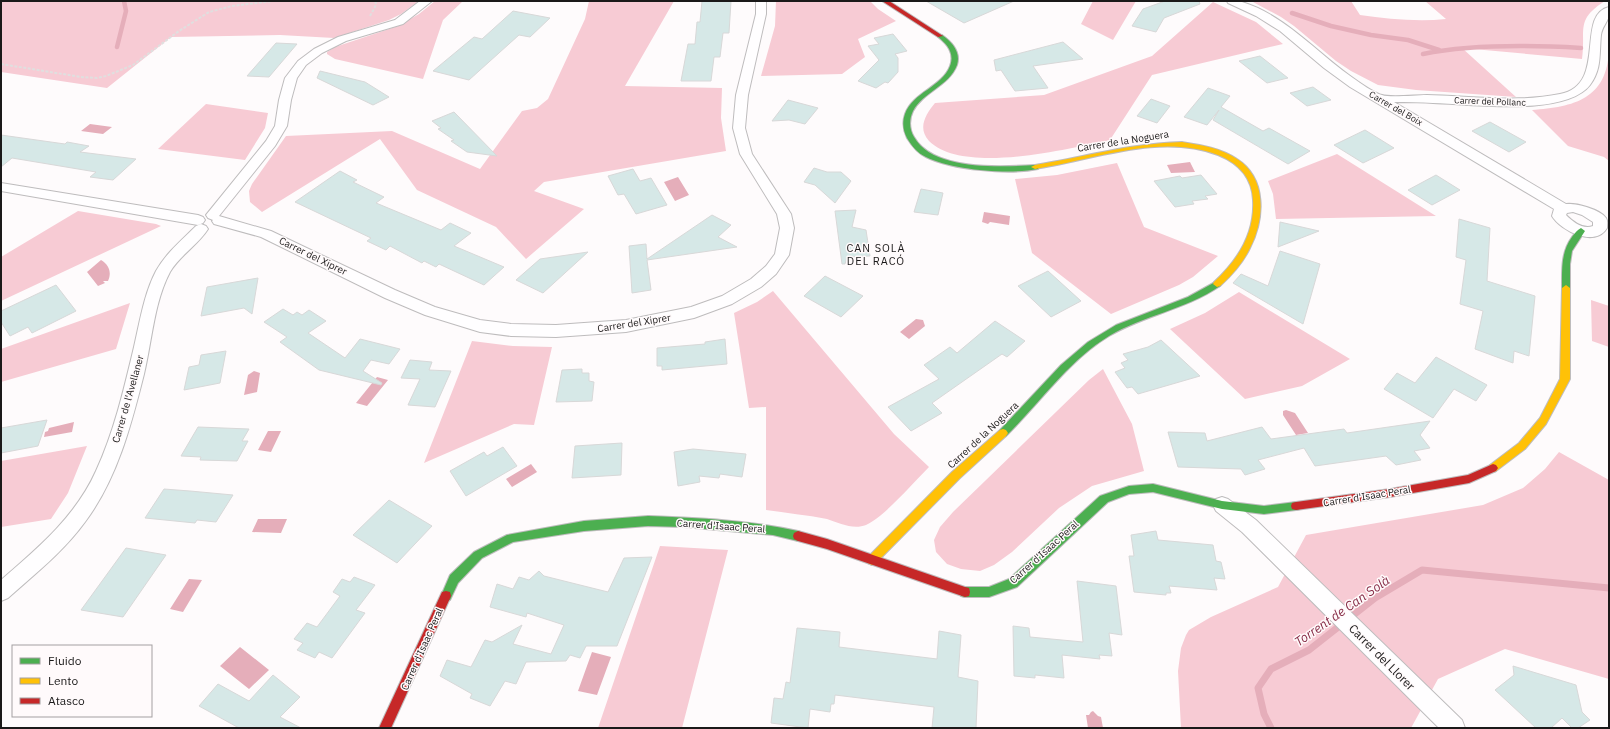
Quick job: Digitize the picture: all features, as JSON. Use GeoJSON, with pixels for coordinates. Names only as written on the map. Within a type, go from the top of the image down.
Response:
{"type":"FeatureCollection","features":[{"type":"Feature","properties":{"kind":"street"},"geometry":{"type":"LineString","coordinates":[[1,187],[200,224],[204,216],[216,218],[271,143],[280,126],[284,114],[285,100],[291,78],[302,63],[318,51],[342,39],[399,22],[427,1]]}},
{"type":"Feature","properties":{"kind":"street","name":"Carrer del Xiprer"},"geometry":{"type":"LineString","coordinates":[[216,218],[266,234],[390,294],[430,311],[480,326],[511,330],[556,331],[626,326],[694,312],[727,300],[756,283],[771,270],[782,255],[787,228],[784,214],[746,154],[739,128],[742,94],[761,14],[761,1]]}},
{"type":"Feature","properties":{"kind":"street","name":"Carrer de la Noguera"},"geometry":{"type":"LineString","coordinates":[[872,560],[954,477],[1028,409],[1045,388],[1067,366],[1094,342],[1118,327],[1199,296],[1228,274],[1241,261],[1248,246],[1253,231],[1257,207],[1255,189],[1248,171],[1244,167],[1227,156],[1192,145],[1160,145],[1047,165],[1006,169],[952,163],[925,153],[914,145],[908,138],[906,119],[910,110],[922,96],[951,69],[955,63],[955,55],[944,37],[885,1]]}},
{"type":"Feature","properties":{"kind":"street","name":"Carrer del Boix"},"geometry":{"type":"LineString","coordinates":[[1232,1],[1260,14],[1284,29],[1328,66],[1382,100],[1564,209]]}},
{"type":"Feature","properties":{"kind":"street","name":"Carrer del Pollanc"},"geometry":{"type":"LineString","coordinates":[[1382,100],[1432,99],[1535,103],[1569,96],[1581,88],[1590,77],[1594,66],[1595,33],[1598,22],[1609,10]]}},
{"type":"Feature","properties":{"kind":"street"},"geometry":{"type":"LineString","coordinates":[[1572,208],[1587,212],[1604,220],[1597,231],[1589,232],[1580,231],[1564,223],[1559,216],[1560,211],[1572,208]]}},
{"type":"Feature","properties":{"kind":"street","name":"Carrer de l'Avellaner"},"geometry":{"type":"LineString","coordinates":[[1,592],[63,537],[81,515],[99,485],[122,427],[158,283],[167,266],[200,224]]}},
{"type":"Feature","properties":{"kind":"street","name":"Carrer d'Isaac Peral"},"geometry":{"type":"LineString","coordinates":[[385,728],[454,579],[478,555],[511,538],[549,531],[614,523],[648,521],[683,522],[773,530],[827,544],[962,592],[989,592],[1013,583],[1104,499],[1129,490],[1153,488],[1222,505],[1264,510],[1390,493],[1469,480],[1497,466],[1522,446],[1543,421],[1565,378],[1567,252],[1571,242],[1580,231]]}},
{"type":"Feature","properties":{"kind":"street","name":"Carrer del Llorer"},"geometry":{"type":"LineString","coordinates":[[1222,505],[1249,526],[1454,728]]}},
{"type":"Feature","properties":{"kind":"path"},"geometry":{"type":"LineString","coordinates":[[1,64],[81,77],[97,78],[106,76],[133,65],[179,31],[213,10],[273,1]]}},
{"type":"Feature","properties":{"kind":"shaded area"},"geometry":{"type":"Polygon","coordinates":[[[1,1],[419,1],[401,14],[389,20],[334,38],[280,35],[171,37],[107,88],[1,72],[1,1]]]}},
{"type":"Feature","properties":{"kind":"shaded area"},"geometry":{"type":"Polygon","coordinates":[[[435,1],[463,1],[443,20],[423,79],[335,59],[327,54],[327,52],[335,47],[398,26],[419,14],[435,1]]]}},
{"type":"Feature","properties":{"kind":"shaded area"},"geometry":{"type":"Polygon","coordinates":[[[589,1],[674,1],[625,86],[722,88],[721,118],[726,151],[544,182],[534,191],[584,209],[526,259],[496,227],[417,190],[380,139],[262,212],[250,202],[249,191],[252,184],[286,136],[392,131],[480,169],[522,111],[537,108],[548,99],[585,19],[589,1]]]}},
{"type":"Feature","properties":{"kind":"shaded area"},"geometry":{"type":"Polygon","coordinates":[[[776,1],[870,1],[878,9],[896,21],[858,39],[865,57],[842,74],[761,76],[775,26],[776,1]]]}},
{"type":"Feature","properties":{"kind":"shaded area"},"geometry":{"type":"Polygon","coordinates":[[[1093,1],[1136,1],[1113,40],[1081,24],[1093,1]]]}},
{"type":"Feature","properties":{"kind":"shaded area"},"geometry":{"type":"Polygon","coordinates":[[[1351,1],[1360,15],[1392,19],[1425,20],[1446,19],[1425,1],[1605,1],[1589,14],[1586,20],[1583,32],[1582,59],[1462,48],[1516,97],[1416,90],[1378,85],[1351,71],[1336,61],[1294,26],[1253,2],[1351,1]]]}},
{"type":"Feature","properties":{"kind":"shaded area"},"geometry":{"type":"Polygon","coordinates":[[[1213,2],[1256,22],[1283,44],[1152,75],[1110,140],[1043,153],[1016,157],[990,158],[966,156],[945,151],[929,141],[925,136],[923,126],[924,121],[935,103],[1044,95],[1152,56],[1213,2]]]}},
{"type":"Feature","properties":{"kind":"shaded area"},"geometry":{"type":"Polygon","coordinates":[[[1609,50],[1609,161],[1604,157],[1568,146],[1532,110],[1547,109],[1574,103],[1586,97],[1595,90],[1602,80],[1607,67],[1609,50]]]}},
{"type":"Feature","properties":{"kind":"shaded area"},"geometry":{"type":"Polygon","coordinates":[[[206,104],[268,113],[265,128],[245,160],[158,149],[206,104]]]}},
{"type":"Feature","properties":{"kind":"shaded area"},"geometry":{"type":"Polygon","coordinates":[[[90,124],[112,127],[103,134],[81,131],[90,124]]]}},
{"type":"Feature","properties":{"kind":"shaded area"},"geometry":{"type":"Polygon","coordinates":[[[1337,154],[1436,216],[1276,219],[1273,194],[1268,181],[1337,154]]]}},
{"type":"Feature","properties":{"kind":"shaded area"},"geometry":{"type":"Polygon","coordinates":[[[1190,162],[1195,172],[1171,173],[1167,165],[1190,162]]]}},
{"type":"Feature","properties":{"kind":"shaded area"},"geometry":{"type":"Polygon","coordinates":[[[1117,163],[1144,227],[1218,256],[1193,277],[1179,285],[1111,314],[1032,253],[1015,179],[1057,175],[1117,163]]]}},
{"type":"Feature","properties":{"kind":"shaded area"},"geometry":{"type":"Polygon","coordinates":[[[678,177],[689,195],[675,201],[664,182],[678,177]]]}},
{"type":"Feature","properties":{"kind":"shaded area"},"geometry":{"type":"Polygon","coordinates":[[[78,211],[161,226],[1,301],[1,257],[78,211]]]}},
{"type":"Feature","properties":{"kind":"shaded area"},"geometry":{"type":"Polygon","coordinates":[[[984,212],[1010,216],[1009,225],[990,222],[988,224],[982,222],[984,212]]]}},
{"type":"Feature","properties":{"kind":"shaded area"},"geometry":{"type":"Polygon","coordinates":[[[101,260],[108,266],[110,275],[108,281],[103,281],[105,283],[98,286],[87,272],[101,260]]]}},
{"type":"Feature","properties":{"kind":"shaded area"},"geometry":{"type":"Polygon","coordinates":[[[773,291],[894,434],[929,467],[889,508],[866,525],[856,527],[827,519],[766,510],[766,407],[749,408],[734,313],[757,302],[773,291]]]}},
{"type":"Feature","properties":{"kind":"shaded area"},"geometry":{"type":"Polygon","coordinates":[[[1239,292],[1350,359],[1302,386],[1245,399],[1170,329],[1205,313],[1239,292]]]}},
{"type":"Feature","properties":{"kind":"shaded area"},"geometry":{"type":"Polygon","coordinates":[[[1591,300],[1609,306],[1609,347],[1592,341],[1591,300]]]}},
{"type":"Feature","properties":{"kind":"shaded area"},"geometry":{"type":"Polygon","coordinates":[[[130,303],[116,349],[1,382],[1,349],[130,303]]]}},
{"type":"Feature","properties":{"kind":"shaded area"},"geometry":{"type":"Polygon","coordinates":[[[916,319],[923,320],[925,326],[909,339],[900,332],[916,319]]]}},
{"type":"Feature","properties":{"kind":"shaded area"},"geometry":{"type":"Polygon","coordinates":[[[472,341],[513,346],[552,347],[534,425],[514,424],[424,463],[472,341]]]}},
{"type":"Feature","properties":{"kind":"shaded area"},"geometry":{"type":"Polygon","coordinates":[[[1103,369],[1132,424],[1144,471],[1092,486],[1059,508],[1012,552],[994,565],[980,571],[961,569],[947,564],[936,552],[934,540],[940,527],[953,512],[1089,380],[1103,369]]]}},
{"type":"Feature","properties":{"kind":"shaded area"},"geometry":{"type":"Polygon","coordinates":[[[254,371],[260,373],[257,392],[244,395],[248,375],[254,371]]]}},
{"type":"Feature","properties":{"kind":"shaded area"},"geometry":{"type":"Polygon","coordinates":[[[377,377],[388,380],[367,406],[356,403],[377,377]]]}},
{"type":"Feature","properties":{"kind":"shaded area"},"geometry":{"type":"Polygon","coordinates":[[[1286,410],[1295,413],[1308,433],[1296,435],[1283,415],[1283,411],[1286,410]]]}},
{"type":"Feature","properties":{"kind":"shaded area"},"geometry":{"type":"Polygon","coordinates":[[[74,422],[72,432],[44,437],[45,432],[48,431],[49,428],[74,422]]]}},
{"type":"Feature","properties":{"kind":"shaded area"},"geometry":{"type":"Polygon","coordinates":[[[268,431],[281,431],[271,452],[258,450],[268,431]]]}},
{"type":"Feature","properties":{"kind":"shaded area"},"geometry":{"type":"Polygon","coordinates":[[[87,446],[68,493],[51,519],[1,527],[1,461],[87,446]]]}},
{"type":"Feature","properties":{"kind":"shaded area"},"geometry":{"type":"Polygon","coordinates":[[[1559,452],[1609,480],[1609,679],[1505,649],[1438,679],[1411,728],[1181,728],[1178,671],[1181,648],[1189,630],[1211,617],[1278,587],[1306,535],[1483,505],[1523,488],[1545,469],[1559,452]]]}},
{"type":"Feature","properties":{"kind":"shaded area"},"geometry":{"type":"Polygon","coordinates":[[[531,464],[537,472],[512,487],[506,479],[531,464]]]}},
{"type":"Feature","properties":{"kind":"shaded area"},"geometry":{"type":"Polygon","coordinates":[[[258,519],[287,519],[281,533],[252,532],[258,519]]]}},
{"type":"Feature","properties":{"kind":"shaded area"},"geometry":{"type":"Polygon","coordinates":[[[660,546],[728,550],[682,728],[598,728],[660,546]]]}},
{"type":"Feature","properties":{"kind":"shaded area"},"geometry":{"type":"Polygon","coordinates":[[[189,579],[202,580],[183,612],[170,609],[189,579]]]}},
{"type":"Feature","properties":{"kind":"shaded area"},"geometry":{"type":"Polygon","coordinates":[[[240,647],[269,670],[249,689],[220,666],[240,647]]]}},
{"type":"Feature","properties":{"kind":"shaded area"},"geometry":{"type":"Polygon","coordinates":[[[592,652],[611,657],[597,695],[578,691],[592,652]]]}},
{"type":"Feature","properties":{"kind":"shaded area"},"geometry":{"type":"Polygon","coordinates":[[[1093,711],[1101,717],[1103,728],[1088,728],[1086,715],[1089,715],[1093,711]]]}},
{"type":"Feature","properties":{"kind":"building"},"geometry":{"type":"Polygon","coordinates":[[[702,1],[731,1],[729,33],[723,33],[720,57],[714,57],[711,81],[681,81],[688,44],[695,44],[697,22],[700,22],[702,1]]]}},
{"type":"Feature","properties":{"kind":"building"},"geometry":{"type":"Polygon","coordinates":[[[926,1],[1014,1],[964,23],[926,1]]]}},
{"type":"Feature","properties":{"kind":"building"},"geometry":{"type":"Polygon","coordinates":[[[1165,1],[1199,1],[1200,4],[1164,18],[1156,32],[1132,26],[1143,9],[1165,1]]]}},
{"type":"Feature","properties":{"kind":"building"},"geometry":{"type":"Polygon","coordinates":[[[513,11],[550,18],[530,37],[519,35],[469,80],[433,71],[474,37],[482,39],[513,11]]]}},
{"type":"Feature","properties":{"kind":"building"},"geometry":{"type":"Polygon","coordinates":[[[893,34],[907,51],[895,54],[898,58],[898,72],[888,83],[885,82],[876,88],[858,81],[879,60],[868,46],[879,44],[874,38],[893,34]]]}},
{"type":"Feature","properties":{"kind":"building"},"geometry":{"type":"Polygon","coordinates":[[[1063,42],[1083,59],[1033,66],[1048,88],[1015,91],[1001,70],[996,71],[994,60],[1063,42]]]}},
{"type":"Feature","properties":{"kind":"building"},"geometry":{"type":"Polygon","coordinates":[[[276,43],[297,44],[269,77],[247,76],[276,43]]]}},
{"type":"Feature","properties":{"kind":"building"},"geometry":{"type":"Polygon","coordinates":[[[1260,56],[1288,78],[1267,83],[1239,61],[1260,56]]]}},
{"type":"Feature","properties":{"kind":"building"},"geometry":{"type":"Polygon","coordinates":[[[320,71],[365,82],[389,97],[373,105],[317,78],[320,71]]]}},
{"type":"Feature","properties":{"kind":"building"},"geometry":{"type":"Polygon","coordinates":[[[1313,87],[1331,100],[1307,106],[1290,93],[1313,87]]]}},
{"type":"Feature","properties":{"kind":"building"},"geometry":{"type":"Polygon","coordinates":[[[1208,88],[1230,96],[1221,107],[1263,131],[1269,128],[1310,151],[1288,164],[1213,120],[1219,110],[1207,125],[1184,117],[1208,88]]]}},
{"type":"Feature","properties":{"kind":"building"},"geometry":{"type":"Polygon","coordinates":[[[1151,99],[1170,106],[1157,123],[1137,116],[1151,99]]]}},
{"type":"Feature","properties":{"kind":"building"},"geometry":{"type":"Polygon","coordinates":[[[788,100],[818,108],[805,124],[789,120],[772,121],[788,100]]]}},
{"type":"Feature","properties":{"kind":"building"},"geometry":{"type":"Polygon","coordinates":[[[454,112],[497,156],[467,152],[451,141],[454,140],[438,129],[441,128],[432,121],[454,112]]]}},
{"type":"Feature","properties":{"kind":"building"},"geometry":{"type":"Polygon","coordinates":[[[1490,122],[1526,142],[1509,152],[1472,131],[1490,122]]]}},
{"type":"Feature","properties":{"kind":"building"},"geometry":{"type":"Polygon","coordinates":[[[1365,130],[1394,148],[1363,163],[1334,145],[1365,130]]]}},
{"type":"Feature","properties":{"kind":"building"},"geometry":{"type":"Polygon","coordinates":[[[1,135],[65,144],[67,142],[89,146],[80,152],[136,159],[113,180],[90,177],[96,172],[12,158],[1,167],[1,135]]]}},
{"type":"Feature","properties":{"kind":"building"},"geometry":{"type":"Polygon","coordinates":[[[814,168],[827,172],[841,172],[851,181],[835,203],[815,185],[804,182],[814,168]]]}},
{"type":"Feature","properties":{"kind":"building"},"geometry":{"type":"Polygon","coordinates":[[[633,169],[640,181],[651,178],[667,205],[636,214],[624,194],[618,195],[608,176],[633,169]]]}},
{"type":"Feature","properties":{"kind":"building"},"geometry":{"type":"Polygon","coordinates":[[[340,171],[357,180],[353,182],[384,197],[376,203],[441,230],[450,223],[471,233],[454,246],[504,267],[484,285],[439,264],[436,267],[424,261],[422,263],[390,246],[386,250],[367,241],[371,238],[295,202],[340,171]]]}},
{"type":"Feature","properties":{"kind":"building"},"geometry":{"type":"Polygon","coordinates":[[[1201,175],[1217,194],[1205,196],[1208,199],[1192,201],[1194,204],[1175,207],[1154,181],[1180,176],[1182,178],[1201,175]]]}},
{"type":"Feature","properties":{"kind":"building"},"geometry":{"type":"Polygon","coordinates":[[[1436,175],[1460,190],[1432,205],[1408,190],[1436,175]]]}},
{"type":"Feature","properties":{"kind":"building"},"geometry":{"type":"Polygon","coordinates":[[[921,189],[943,193],[938,215],[914,212],[921,189]]]}},
{"type":"Feature","properties":{"kind":"building"},"geometry":{"type":"Polygon","coordinates":[[[856,210],[852,227],[866,230],[870,256],[847,257],[845,264],[842,264],[835,211],[856,210]]]}},
{"type":"Feature","properties":{"kind":"building"},"geometry":{"type":"Polygon","coordinates":[[[712,215],[731,225],[718,237],[737,247],[647,260],[651,290],[632,293],[629,246],[646,244],[647,259],[712,215]]]}},
{"type":"Feature","properties":{"kind":"building"},"geometry":{"type":"Polygon","coordinates":[[[1459,219],[1490,228],[1487,281],[1535,296],[1529,356],[1514,351],[1513,363],[1475,349],[1483,311],[1460,304],[1466,260],[1456,257],[1459,219]]]}},
{"type":"Feature","properties":{"kind":"building"},"geometry":{"type":"Polygon","coordinates":[[[1280,222],[1319,231],[1278,247],[1280,222]]]}},
{"type":"Feature","properties":{"kind":"building"},"geometry":{"type":"Polygon","coordinates":[[[1280,251],[1320,264],[1303,324],[1233,283],[1241,274],[1268,286],[1280,251]]]}},
{"type":"Feature","properties":{"kind":"building"},"geometry":{"type":"Polygon","coordinates":[[[588,252],[543,293],[516,280],[540,259],[588,252]]]}},
{"type":"Feature","properties":{"kind":"building"},"geometry":{"type":"Polygon","coordinates":[[[1048,271],[1081,301],[1051,317],[1018,286],[1048,271]]]}},
{"type":"Feature","properties":{"kind":"building"},"geometry":{"type":"Polygon","coordinates":[[[825,276],[863,296],[841,317],[804,296],[825,276]]]}},
{"type":"Feature","properties":{"kind":"building"},"geometry":{"type":"Polygon","coordinates":[[[258,278],[252,314],[244,308],[201,316],[207,287],[258,278]]]}},
{"type":"Feature","properties":{"kind":"building"},"geometry":{"type":"Polygon","coordinates":[[[56,285],[76,311],[32,333],[28,327],[10,336],[1,322],[1,311],[56,285]]]}},
{"type":"Feature","properties":{"kind":"building"},"geometry":{"type":"Polygon","coordinates":[[[283,309],[293,315],[297,312],[302,315],[309,310],[326,321],[308,333],[345,358],[360,339],[400,349],[389,364],[371,360],[363,371],[382,383],[381,385],[319,370],[280,342],[287,337],[264,322],[283,309]]]}},
{"type":"Feature","properties":{"kind":"building"},"geometry":{"type":"Polygon","coordinates":[[[995,321],[1025,341],[1007,357],[1002,354],[932,403],[942,413],[911,431],[888,407],[939,379],[924,365],[950,347],[957,353],[995,321]]]}},
{"type":"Feature","properties":{"kind":"building"},"geometry":{"type":"Polygon","coordinates":[[[725,339],[727,364],[662,370],[662,366],[657,366],[657,348],[705,344],[705,342],[725,339]]]}},
{"type":"Feature","properties":{"kind":"building"},"geometry":{"type":"Polygon","coordinates":[[[1161,340],[1200,376],[1138,394],[1132,387],[1127,388],[1115,372],[1125,368],[1121,363],[1128,360],[1123,354],[1148,347],[1161,340]]]}},
{"type":"Feature","properties":{"kind":"building"},"geometry":{"type":"Polygon","coordinates":[[[226,351],[220,383],[184,390],[189,367],[199,365],[201,355],[226,351]]]}},
{"type":"Feature","properties":{"kind":"building"},"geometry":{"type":"Polygon","coordinates":[[[1436,357],[1487,385],[1476,401],[1454,389],[1433,418],[1384,389],[1397,373],[1415,383],[1436,357]]]}},
{"type":"Feature","properties":{"kind":"building"},"geometry":{"type":"Polygon","coordinates":[[[410,360],[432,362],[429,370],[451,371],[435,407],[408,405],[420,379],[401,378],[410,360]]]}},
{"type":"Feature","properties":{"kind":"building"},"geometry":{"type":"Polygon","coordinates":[[[582,369],[582,373],[589,373],[589,381],[594,382],[592,401],[556,402],[562,370],[582,369]]]}},
{"type":"Feature","properties":{"kind":"building"},"geometry":{"type":"Polygon","coordinates":[[[47,420],[38,446],[1,453],[1,428],[47,420]]]}},
{"type":"Feature","properties":{"kind":"building"},"geometry":{"type":"Polygon","coordinates":[[[1430,421],[1420,435],[1430,448],[1414,451],[1421,460],[1396,465],[1386,456],[1315,466],[1304,448],[1258,460],[1265,469],[1245,475],[1241,469],[1178,467],[1168,432],[1205,433],[1207,441],[1262,427],[1271,439],[1344,429],[1347,433],[1430,421]]]}},
{"type":"Feature","properties":{"kind":"building"},"geometry":{"type":"Polygon","coordinates":[[[198,427],[249,429],[242,441],[248,441],[237,461],[200,460],[201,457],[181,456],[198,427]]]}},
{"type":"Feature","properties":{"kind":"building"},"geometry":{"type":"Polygon","coordinates":[[[622,443],[621,475],[572,478],[575,446],[622,443]]]}},
{"type":"Feature","properties":{"kind":"building"},"geometry":{"type":"Polygon","coordinates":[[[503,447],[517,466],[466,496],[450,471],[484,452],[487,456],[503,447]]]}},
{"type":"Feature","properties":{"kind":"building"},"geometry":{"type":"Polygon","coordinates":[[[693,449],[746,454],[742,477],[720,474],[719,478],[699,476],[700,482],[678,486],[674,452],[693,449]]]}},
{"type":"Feature","properties":{"kind":"building"},"geometry":{"type":"Polygon","coordinates":[[[164,489],[233,495],[216,522],[197,520],[195,523],[145,518],[164,489]]]}},
{"type":"Feature","properties":{"kind":"building"},"geometry":{"type":"Polygon","coordinates":[[[389,500],[432,526],[397,563],[353,535],[389,500]]]}},
{"type":"Feature","properties":{"kind":"building"},"geometry":{"type":"Polygon","coordinates":[[[1156,531],[1158,540],[1213,545],[1216,561],[1221,562],[1225,579],[1214,578],[1217,590],[1169,586],[1171,593],[1166,593],[1166,595],[1134,592],[1129,556],[1134,556],[1131,535],[1156,531]]]}},
{"type":"Feature","properties":{"kind":"building"},"geometry":{"type":"Polygon","coordinates":[[[126,548],[166,555],[123,617],[81,610],[126,548]]]}},
{"type":"Feature","properties":{"kind":"building"},"geometry":{"type":"Polygon","coordinates":[[[652,557],[617,646],[586,646],[580,658],[570,655],[566,661],[526,662],[516,684],[505,681],[490,706],[470,698],[472,694],[440,676],[447,660],[471,667],[485,640],[492,642],[522,625],[513,644],[551,654],[564,625],[527,613],[526,617],[490,607],[497,584],[513,589],[519,577],[529,580],[539,571],[544,576],[608,592],[624,558],[652,557]]]}},
{"type":"Feature","properties":{"kind":"building"},"geometry":{"type":"Polygon","coordinates":[[[354,577],[375,585],[356,610],[365,613],[332,658],[319,652],[315,658],[297,650],[303,643],[294,639],[307,623],[317,627],[340,596],[333,592],[342,579],[350,582],[354,577]]]}},
{"type":"Feature","properties":{"kind":"building"},"geometry":{"type":"Polygon","coordinates":[[[1077,581],[1116,586],[1122,635],[1109,633],[1112,656],[1099,655],[1100,659],[1062,655],[1064,678],[1035,675],[1035,678],[1014,676],[1013,626],[1029,628],[1030,637],[1083,642],[1077,581]]]}},
{"type":"Feature","properties":{"kind":"building"},"geometry":{"type":"Polygon","coordinates":[[[797,628],[840,632],[839,647],[937,659],[939,631],[961,635],[958,677],[978,681],[976,728],[932,728],[934,707],[835,695],[834,704],[831,704],[830,712],[810,709],[808,728],[771,723],[774,698],[783,699],[786,682],[790,683],[797,628]]]}},
{"type":"Feature","properties":{"kind":"building"},"geometry":{"type":"Polygon","coordinates":[[[1513,666],[1576,685],[1582,712],[1590,720],[1578,728],[1572,728],[1562,718],[1551,728],[1536,728],[1495,690],[1514,675],[1513,666]]]}},
{"type":"Feature","properties":{"kind":"building"},"geometry":{"type":"Polygon","coordinates":[[[273,675],[300,697],[280,717],[301,728],[239,728],[199,706],[218,684],[249,701],[273,675]]]}},
{"type":"Feature","properties":{"kind":"waterway"},"geometry":{"type":"LineString","coordinates":[[117,47],[126,11],[124,1]]}},
{"type":"Feature","properties":{"kind":"waterway"},"geometry":{"type":"LineString","coordinates":[[1292,13],[1331,26],[1371,35],[1408,40],[1439,50]]}},
{"type":"Feature","properties":{"kind":"waterway"},"geometry":{"type":"LineString","coordinates":[[1423,54],[1462,48],[1502,46],[1581,48]]}},
{"type":"Feature","properties":{"kind":"waterway","name":"Torrent de Can Solà"},"geometry":{"type":"LineString","coordinates":[[1271,728],[1264,714],[1258,688],[1271,669],[1309,650],[1375,598],[1422,570],[1609,588]]}},
{"type":"Feature","properties":{"kind":"traffic: fast"},"geometry":{"type":"LineString","coordinates":[[940,36],[947,41],[954,51],[955,60],[951,70],[942,81],[922,96],[912,107],[909,113],[907,119],[907,130],[915,146],[928,155],[944,162],[964,166],[984,168],[1035,167]]}},
{"type":"Feature","properties":{"kind":"traffic: fast"},"geometry":{"type":"LineString","coordinates":[[1566,288],[1566,264],[1568,251],[1575,238],[1581,231]]}},
{"type":"Feature","properties":{"kind":"traffic: fast"},"geometry":{"type":"LineString","coordinates":[[1003,433],[1065,368],[1091,344],[1120,327],[1191,299],[1217,284]]}},
{"type":"Feature","properties":{"kind":"traffic: fast"},"geometry":{"type":"LineString","coordinates":[[965,592],[989,592],[1013,583],[1104,499],[1129,490],[1153,488],[1222,505],[1264,510],[1296,506]]}},
{"type":"Feature","properties":{"kind":"traffic: fast"},"geometry":{"type":"LineString","coordinates":[[446,596],[454,579],[478,555],[511,538],[584,526],[648,521],[683,522],[773,530],[798,536]]}},
{"type":"Feature","properties":{"kind":"traffic: slow"},"geometry":{"type":"LineString","coordinates":[[1035,167],[1132,148],[1157,145],[1182,144],[1206,148],[1229,157],[1246,170],[1253,182],[1257,195],[1256,215],[1251,238],[1241,258],[1217,284]]}},
{"type":"Feature","properties":{"kind":"traffic: slow"},"geometry":{"type":"LineString","coordinates":[[1493,468],[1522,446],[1543,421],[1565,379],[1566,288]]}},
{"type":"Feature","properties":{"kind":"traffic: slow"},"geometry":{"type":"LineString","coordinates":[[872,560],[956,475],[1003,433]]}},
{"type":"Feature","properties":{"kind":"traffic: jam"},"geometry":{"type":"LineString","coordinates":[[885,1],[940,36]]}},
{"type":"Feature","properties":{"kind":"traffic: jam"},"geometry":{"type":"LineString","coordinates":[[1296,506],[1390,493],[1469,479],[1493,468]]}},
{"type":"Feature","properties":{"kind":"traffic: jam"},"geometry":{"type":"LineString","coordinates":[[798,536],[827,544],[965,592]]}},
{"type":"Feature","properties":{"kind":"traffic: jam"},"geometry":{"type":"LineString","coordinates":[[385,728],[446,596]]}},
{"type":"Feature","properties":{"kind":"district","name":"CAN SOLÀ DEL RACÓ"},"geometry":{"type":"Point","coordinates":[876,254]}}]}
